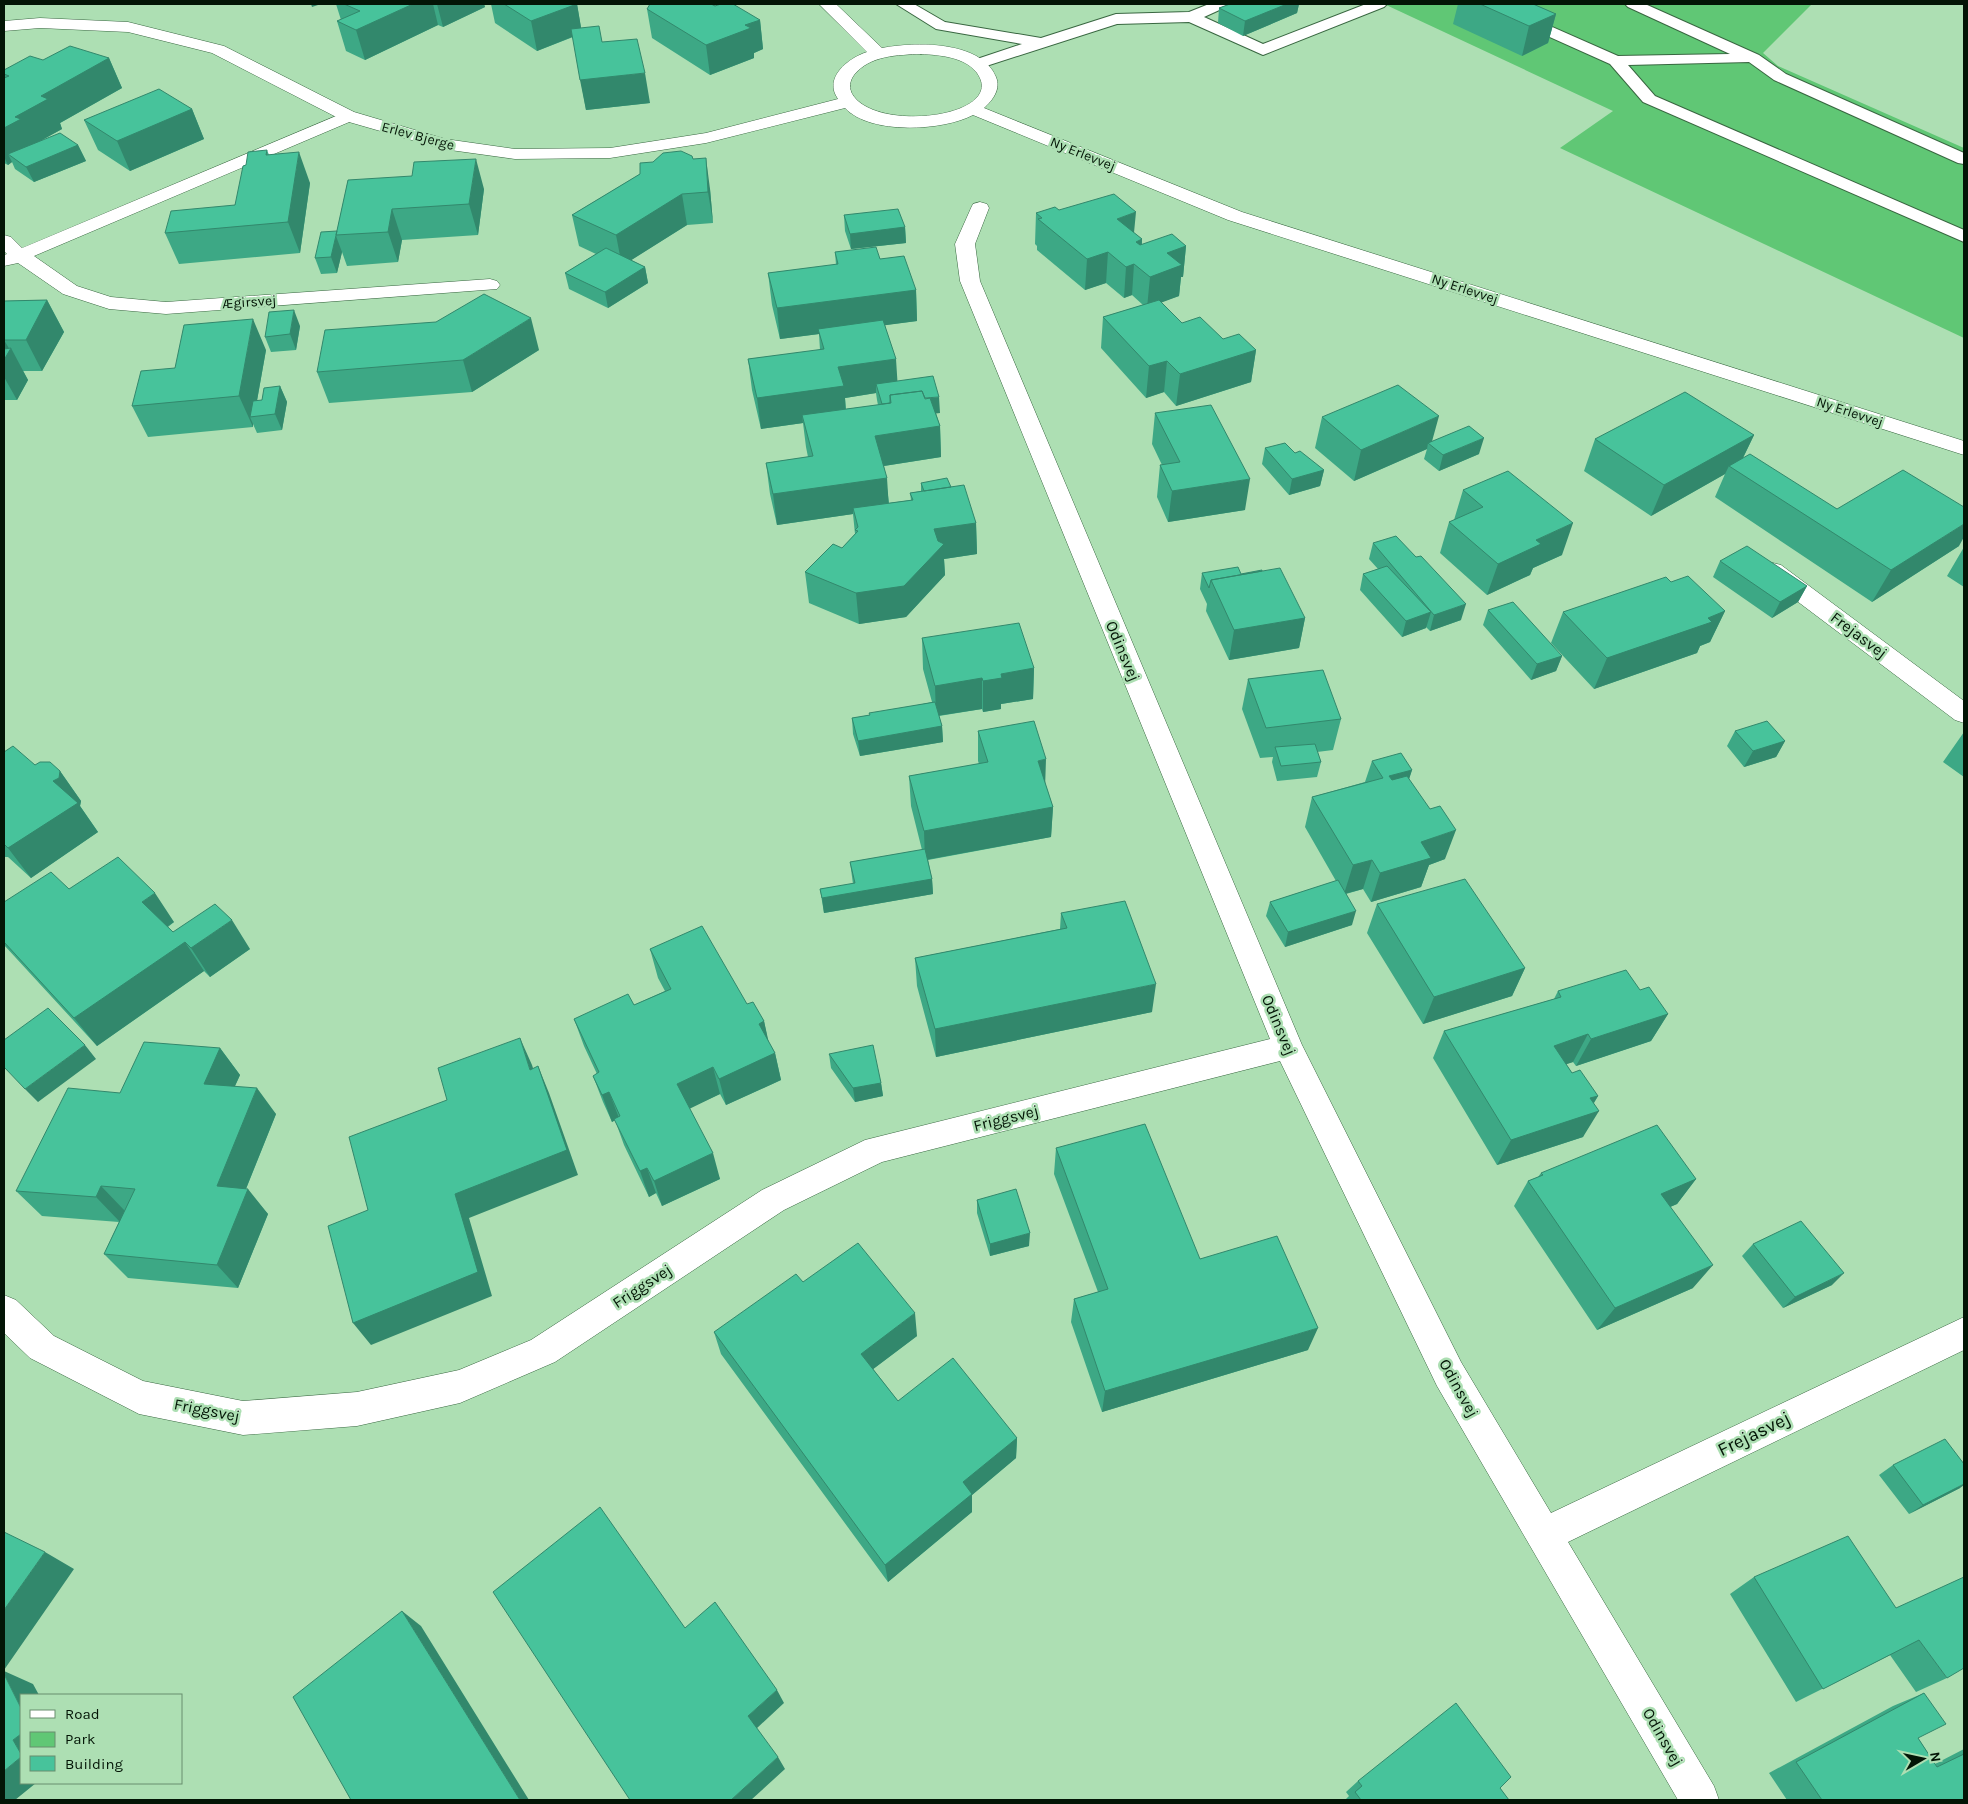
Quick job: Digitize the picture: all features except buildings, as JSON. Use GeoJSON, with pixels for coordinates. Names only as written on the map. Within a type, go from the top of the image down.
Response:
{"type":"FeatureCollection","features":[{"type":"Feature","properties":{"kind":"street"},"geometry":{"type":"LineString","coordinates":[[828,4],[878,54]]}},
{"type":"Feature","properties":{"kind":"street","name":"Erlev Bjerge"},"geometry":{"type":"LineString","coordinates":[[4,26],[40,22],[128,27],[218,48],[348,116],[443,144],[514,154],[610,153],[706,138],[847,102]]}},
{"type":"Feature","properties":{"kind":"street"},"geometry":{"type":"LineString","coordinates":[[921,49],[962,56],[977,64],[987,74],[990,86],[985,98],[972,109],[946,119],[906,122],[882,119],[861,112],[847,102],[841,92],[842,80],[855,65],[878,54],[921,49]]}},
{"type":"Feature","properties":{"kind":"street","name":"Ny Erlevvej"},"geometry":{"type":"LineString","coordinates":[[972,109],[1235,216],[1964,448]]}},
{"type":"Feature","properties":{"kind":"street"},"geometry":{"type":"LineString","coordinates":[[12,259],[348,116]]}},
{"type":"Feature","properties":{"kind":"street","name":"Odinsvej"},"geometry":{"type":"LineString","coordinates":[[980,208],[964,244],[970,281],[1288,1047],[1449,1374],[1700,1800]]}},
{"type":"Feature","properties":{"kind":"street","name":"Ægirsvej"},"geometry":{"type":"LineString","coordinates":[[4,242],[12,259],[70,290],[109,302],[166,308],[490,284]]}},
{"type":"Feature","properties":{"kind":"street","name":"Frejasvej"},"geometry":{"type":"LineString","coordinates":[[1754,556],[1964,714]]}},
{"type":"Feature","properties":{"kind":"street","name":"Friggsvej"},"geometry":{"type":"LineString","coordinates":[[4,1311],[42,1347],[138,1397],[243,1418],[357,1410],[460,1386],[543,1351],[773,1200],[876,1150],[1288,1047]]}},
{"type":"Feature","properties":{"kind":"street","name":"Frejasvej"},"geometry":{"type":"LineString","coordinates":[[1544,1535],[1964,1334]]}},
{"type":"Feature","properties":{"kind":"lane"},"geometry":{"type":"LineString","coordinates":[[904,4],[941,26],[1040,43]]}},
{"type":"Feature","properties":{"kind":"lane"},"geometry":{"type":"LineString","coordinates":[[977,64],[1116,19],[1191,16],[1222,4]]}},
{"type":"Feature","properties":{"kind":"lane"},"geometry":{"type":"LineString","coordinates":[[1191,16],[1263,50],[1379,4]]}},
{"type":"Feature","properties":{"kind":"lane"},"geometry":{"type":"LineString","coordinates":[[1488,4],[1616,62],[1649,99],[1964,236]]}},
{"type":"Feature","properties":{"kind":"lane"},"geometry":{"type":"LineString","coordinates":[[1633,4],[1753,58],[1780,77],[1964,159]]}},
{"type":"Feature","properties":{"kind":"lane"},"geometry":{"type":"LineString","coordinates":[[1616,62],[1753,58]]}},
{"type":"Feature","properties":{"kind":"green space"},"geometry":{"type":"Polygon","coordinates":[[[1384,4],[1812,4],[1763,53],[1778,66],[1964,148],[1964,338],[1560,148],[1613,111],[1384,4]]]}}]}
